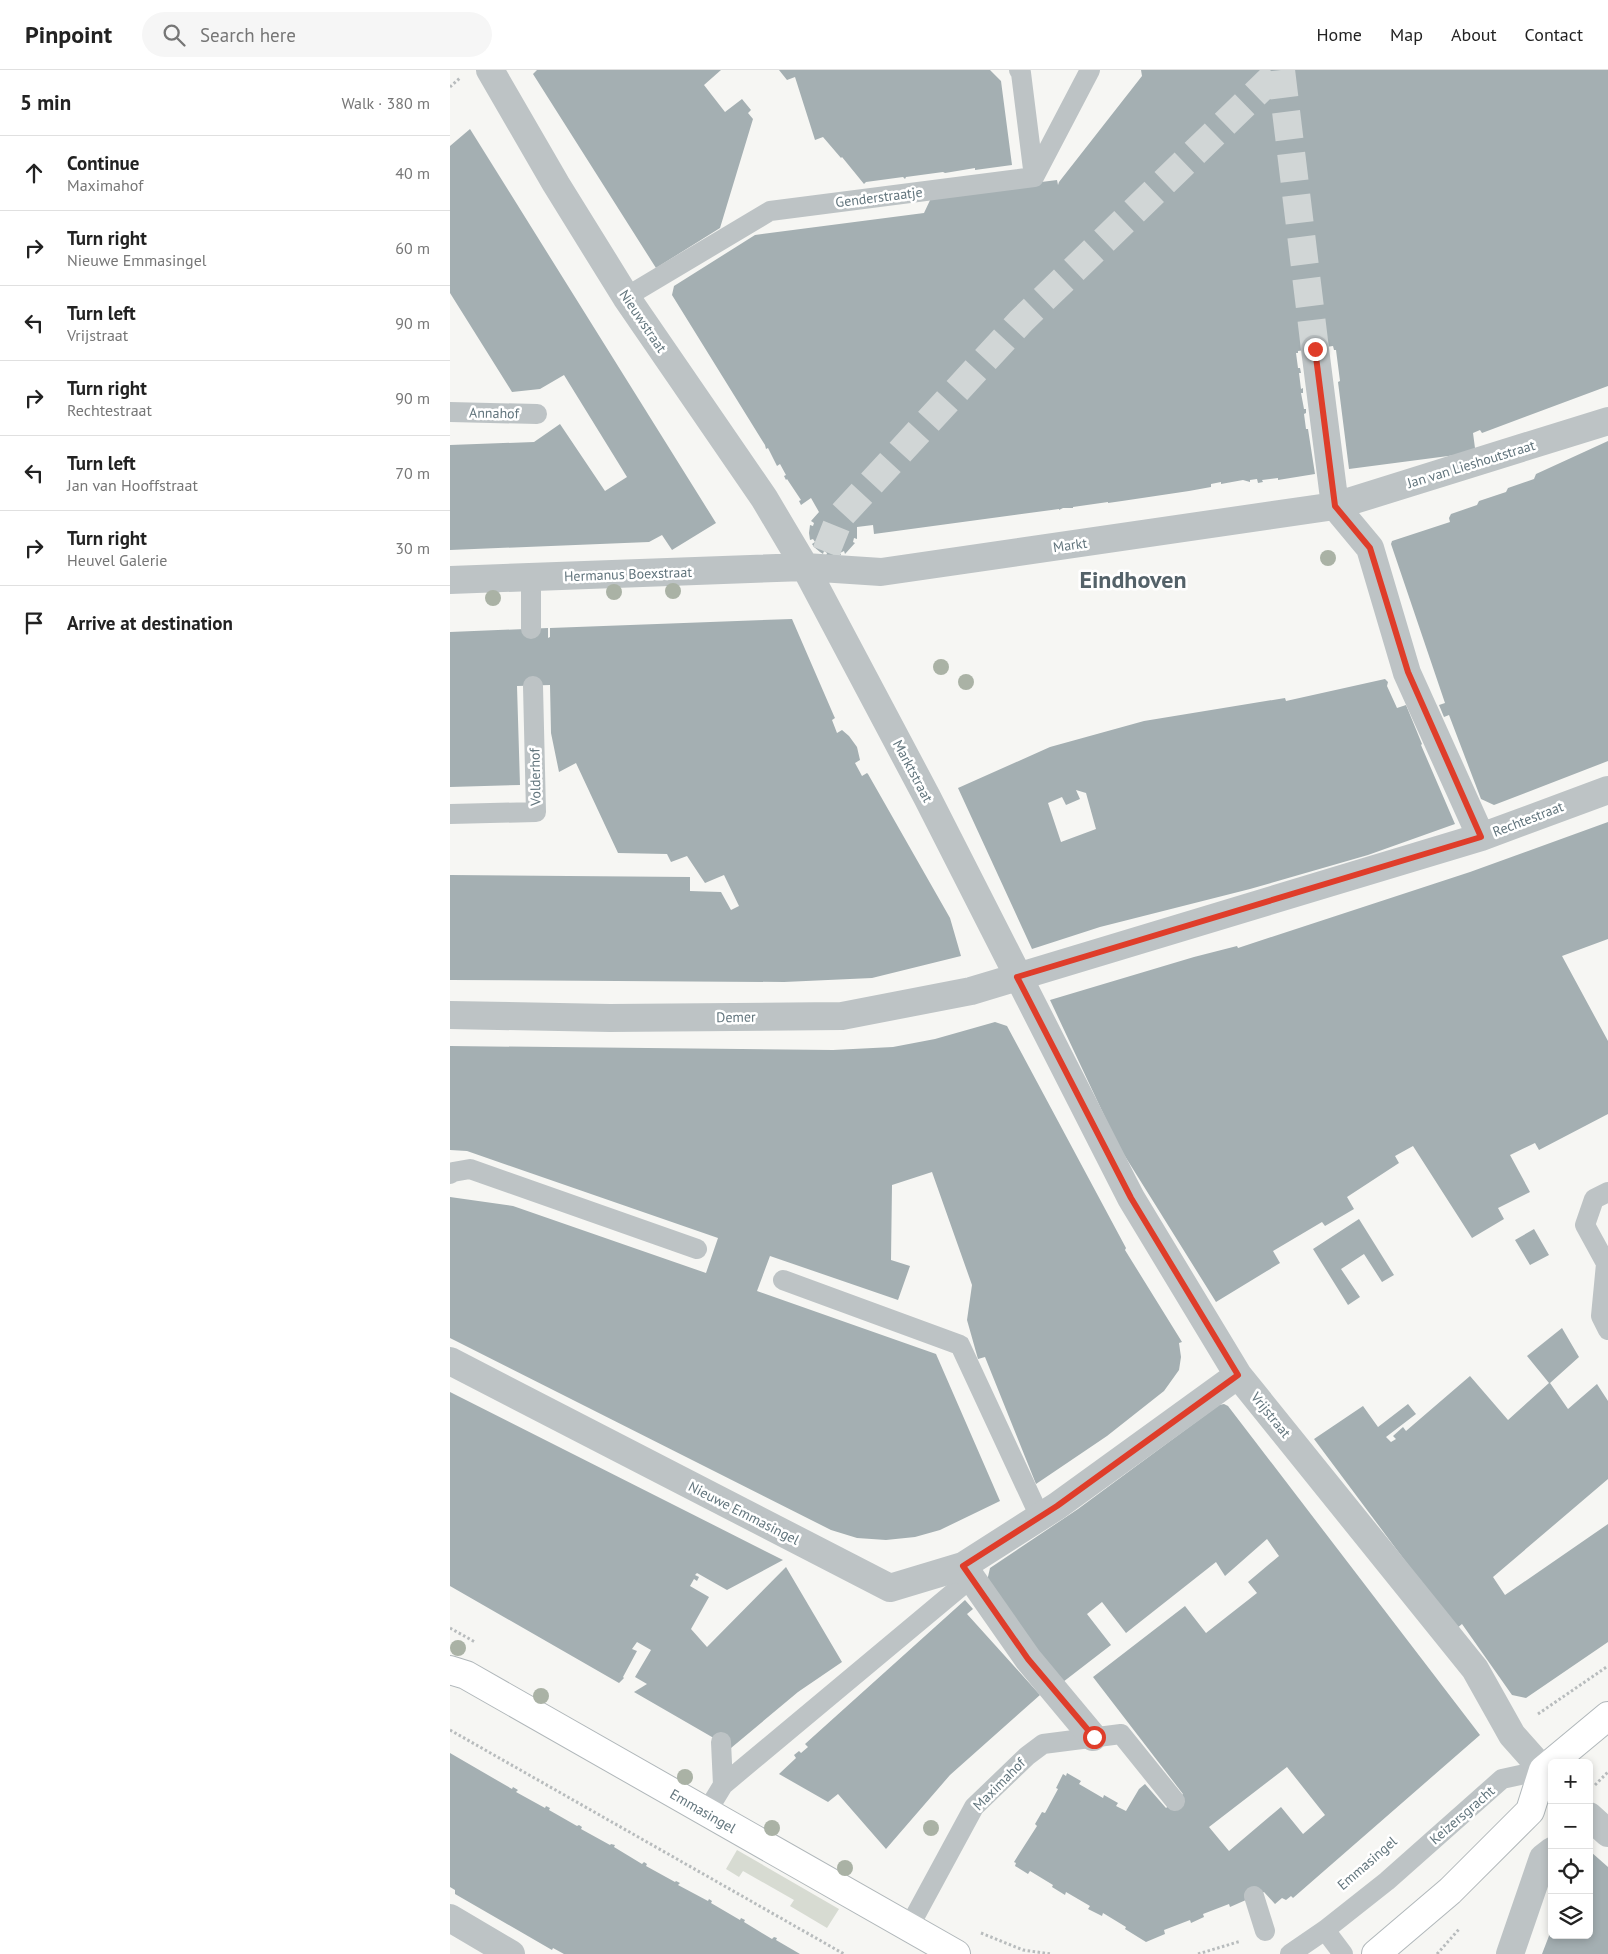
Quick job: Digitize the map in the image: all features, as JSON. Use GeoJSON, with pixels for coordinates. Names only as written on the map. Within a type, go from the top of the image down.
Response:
{"type":"FeatureCollection","features":[{"type":"Feature","properties":{"kind":"street","name":"Nieuwstraat"},"geometry":{"type":"LineString","coordinates":[[490,70],[556,184],[626,297],[764,498],[815,559]]}},
{"type":"Feature","properties":{"kind":"street"},"geometry":{"type":"LineString","coordinates":[[1315,349],[1335,506],[1370,548],[1408,672],[1481,837]]}},
{"type":"Feature","properties":{"kind":"street","name":"Jan van Lieshoutstraat"},"geometry":{"type":"LineString","coordinates":[[1335,506],[1608,421]]}},
{"type":"Feature","properties":{"kind":"street","name":"Markt"},"geometry":{"type":"LineString","coordinates":[[815,559],[881,572],[1335,506]]}},
{"type":"Feature","properties":{"kind":"street","name":"Hermanus Boexstraat"},"geometry":{"type":"LineString","coordinates":[[450,580],[531,578],[815,559]]}},
{"type":"Feature","properties":{"kind":"street","name":"Marktstraat"},"geometry":{"type":"LineString","coordinates":[[815,559],[927,797],[1017,977]]}},
{"type":"Feature","properties":{"kind":"street","name":"Rechtestraat"},"geometry":{"type":"LineString","coordinates":[[1017,977],[1481,837],[1608,790]]}},
{"type":"Feature","properties":{"kind":"street","name":"Demer"},"geometry":{"type":"LineString","coordinates":[[450,1016],[610,1018],[842,1016],[971,991],[1017,977]]}},
{"type":"Feature","properties":{"kind":"street","name":"Vrijstraat"},"geometry":{"type":"LineString","coordinates":[[1017,977],[1131,1198],[1238,1375],[1474,1669],[1512,1735],[1547,1775]]}},
{"type":"Feature","properties":{"kind":"street","name":"Nieuwe Emmasingel"},"geometry":{"type":"LineString","coordinates":[[450,1361],[890,1588],[967,1572],[1040,1517],[1238,1375]]}},
{"type":"Feature","properties":{"kind":"street"},"geometry":{"type":"LineString","coordinates":[[967,1572],[1028,1659],[1094,1737]]}},
{"type":"Feature","properties":{"kind":"street","name":"Emmasingel"},"geometry":{"type":"LineString","coordinates":[[450,1670],[466,1675],[956,1954]]}},
{"type":"Feature","properties":{"kind":"street","name":"Keizersgracht"},"geometry":{"type":"LineString","coordinates":[[1547,1775],[1608,1716]]}},
{"type":"Feature","properties":{"kind":"street"},"geometry":{"type":"LineString","coordinates":[[1376,1954],[1450,1891],[1530,1811],[1547,1775]]}},
{"type":"Feature","properties":{"kind":"street"},"geometry":{"type":"LineString","coordinates":[[1510,1954],[1543,1858],[1548,1854]]}},
{"type":"Feature","properties":{"kind":"street"},"geometry":{"type":"LineString","coordinates":[[450,1918],[511,1954]]}},
{"type":"Feature","properties":{"kind":"lane"},"geometry":{"type":"LineString","coordinates":[[1018,70],[1021,73],[1034,177]]}},
{"type":"Feature","properties":{"kind":"lane"},"geometry":{"type":"LineString","coordinates":[[1034,177],[1090,70]]}},
{"type":"Feature","properties":{"kind":"lane","name":"Genderstraatje"},"geometry":{"type":"LineString","coordinates":[[626,297],[770,211],[1034,177]]}},
{"type":"Feature","properties":{"kind":"lane","name":"Annahof"},"geometry":{"type":"LineString","coordinates":[[450,412],[538,414]]}},
{"type":"Feature","properties":{"kind":"lane"},"geometry":{"type":"LineString","coordinates":[[531,578],[531,629]]}},
{"type":"Feature","properties":{"kind":"lane","name":"Volderhof"},"geometry":{"type":"LineString","coordinates":[[450,814],[536,812],[533,686]]}},
{"type":"Feature","properties":{"kind":"lane"},"geometry":{"type":"LineString","coordinates":[[450,1174],[470,1169],[697,1249]]}},
{"type":"Feature","properties":{"kind":"lane"},"geometry":{"type":"LineString","coordinates":[[1608,1192],[1594,1200],[1586,1225],[1607,1265],[1600,1316],[1608,1330]]}},
{"type":"Feature","properties":{"kind":"lane"},"geometry":{"type":"LineString","coordinates":[[783,1280],[960,1345],[1040,1517]]}},
{"type":"Feature","properties":{"kind":"lane"},"geometry":{"type":"LineString","coordinates":[[706,1813],[723,1785],[967,1572]]}},
{"type":"Feature","properties":{"kind":"lane","name":"Maximahof"},"geometry":{"type":"LineString","coordinates":[[909,1927],[974,1807],[1027,1756],[1043,1744],[1121,1734],[1175,1801]]}},
{"type":"Feature","properties":{"kind":"lane"},"geometry":{"type":"LineString","coordinates":[[721,1742],[723,1785]]}},
{"type":"Feature","properties":{"kind":"lane","name":"Keizersgracht"},"geometry":{"type":"LineString","coordinates":[[1325,1930],[1387,1881],[1502,1779],[1547,1775]]}},
{"type":"Feature","properties":{"kind":"lane"},"geometry":{"type":"LineString","coordinates":[[1254,1896],[1265,1931]]}},
{"type":"Feature","properties":{"kind":"lane"},"geometry":{"type":"LineString","coordinates":[[1290,1954],[1325,1930],[1343,1954]]}},
{"type":"Feature","properties":{"kind":"path"},"geometry":{"type":"LineString","coordinates":[[1512,1735],[1608,1666]]}},
{"type":"Feature","properties":{"kind":"path"},"geometry":{"type":"LineString","coordinates":[[450,1730],[844,1954]]}},
{"type":"Feature","properties":{"kind":"path"},"geometry":{"type":"LineString","coordinates":[[1593,1786],[1608,1772]]}},
{"type":"Feature","properties":{"kind":"path"},"geometry":{"type":"LineString","coordinates":[[1198,1954],[1245,1940],[1265,1931]]}},
{"type":"Feature","properties":{"kind":"shaded area"},"geometry":{"type":"Polygon","coordinates":[[[737,1850],[839,1909],[827,1928],[790,1906],[794,1900],[743,1871],[739,1877],[726,1869],[737,1850]]]}},
{"type":"Feature","properties":{"kind":"building"},"geometry":{"type":"Polygon","coordinates":[[[537,70],[721,70],[704,85],[725,112],[742,99],[751,110],[748,113],[753,119],[720,228],[656,268],[533,74],[537,70]]]}},
{"type":"Feature","properties":{"kind":"building"},"geometry":{"type":"Polygon","coordinates":[[[779,70],[990,70],[1001,81],[1012,165],[943,172],[906,177],[905,179],[903,177],[866,182],[864,184],[823,137],[815,140],[795,77],[787,80],[779,70]]]}},
{"type":"Feature","properties":{"kind":"building"},"geometry":{"type":"Polygon","coordinates":[[[1141,70],[1608,70],[1608,386],[1482,433],[1480,430],[1473,433],[1475,448],[1471,453],[1349,469],[1336,350],[1334,350],[1333,346],[1298,351],[1296,353],[1298,368],[1300,368],[1301,373],[1299,373],[1301,389],[1303,388],[1303,393],[1301,393],[1304,409],[1306,409],[1304,414],[1306,429],[1308,429],[1315,474],[1278,480],[1278,478],[1262,480],[1263,482],[1258,483],[1257,479],[1250,480],[1250,482],[1243,480],[1221,484],[1221,482],[1211,484],[1211,487],[1189,491],[874,534],[873,525],[857,527],[857,539],[854,538],[853,542],[855,543],[845,554],[844,551],[840,553],[841,555],[834,557],[826,556],[827,553],[824,551],[823,554],[814,547],[812,544],[815,542],[813,539],[810,540],[810,525],[813,526],[814,523],[811,521],[819,512],[811,498],[801,505],[799,501],[801,500],[786,480],[784,476],[786,475],[780,464],[777,466],[768,448],[766,449],[672,295],[674,286],[755,235],[924,213],[932,196],[1057,180],[1058,185],[1142,76],[1141,70]]]}},
{"type":"Feature","properties":{"kind":"building"},"geometry":{"type":"Polygon","coordinates":[[[470,129],[716,523],[672,550],[662,535],[649,542],[450,550],[450,445],[534,442],[560,424],[605,491],[627,477],[564,375],[540,389],[512,392],[450,293],[450,146],[470,129]]]}},
{"type":"Feature","properties":{"kind":"building"},"geometry":{"type":"Polygon","coordinates":[[[1608,441],[1608,761],[1494,805],[1481,799],[1449,715],[1444,717],[1439,705],[1445,703],[1391,544],[1392,541],[1450,522],[1451,514],[1477,505],[1479,501],[1506,492],[1508,488],[1534,479],[1536,474],[1608,441]]]}},
{"type":"Feature","properties":{"kind":"building"},"geometry":{"type":"Polygon","coordinates":[[[792,619],[835,718],[832,720],[837,733],[842,730],[857,747],[860,760],[855,763],[862,776],[868,774],[950,918],[961,956],[872,978],[784,982],[450,980],[450,875],[690,877],[690,891],[721,892],[731,910],[739,906],[724,875],[705,883],[687,856],[671,862],[667,854],[618,853],[576,763],[559,772],[551,733],[550,685],[517,686],[520,785],[450,787],[450,632],[548,628],[548,638],[550,637],[550,628],[792,619]]]}},
{"type":"Feature","properties":{"kind":"building"},"geometry":{"type":"Polygon","coordinates":[[[1385,679],[1388,682],[1387,686],[1397,708],[1406,705],[1455,824],[1368,855],[1250,889],[1100,927],[1032,949],[958,788],[1050,747],[1144,721],[1285,698],[1286,701],[1385,679]],[[1076,790],[1080,799],[1066,805],[1062,797],[1048,803],[1061,842],[1096,829],[1086,793],[1076,790]]]}},
{"type":"Feature","properties":{"kind":"building"},"geometry":{"type":"Polygon","coordinates":[[[1608,822],[1608,939],[1562,956],[1608,1041],[1608,1114],[1539,1150],[1535,1143],[1510,1155],[1530,1192],[1498,1208],[1504,1219],[1472,1238],[1413,1146],[1395,1156],[1399,1163],[1347,1197],[1354,1209],[1325,1226],[1322,1222],[1273,1251],[1280,1263],[1216,1302],[1118,1145],[1050,1000],[1194,957],[1237,946],[1238,948],[1470,872],[1608,822]]]}},
{"type":"Feature","properties":{"kind":"building"},"geometry":{"type":"Polygon","coordinates":[[[995,1022],[1007,1026],[1126,1248],[1125,1250],[1182,1342],[1179,1343],[1181,1357],[1179,1370],[1164,1391],[1107,1436],[1036,1484],[985,1357],[978,1359],[967,1320],[972,1285],[932,1172],[892,1185],[891,1260],[910,1266],[898,1300],[770,1256],[757,1291],[936,1354],[1000,1501],[940,1530],[915,1537],[886,1540],[857,1538],[831,1530],[450,1338],[450,1197],[513,1206],[706,1273],[718,1238],[467,1151],[450,1150],[450,1046],[833,1050],[893,1047],[935,1039],[995,1022]]]}},
{"type":"Feature","properties":{"kind":"building"},"geometry":{"type":"Polygon","coordinates":[[[1359,1219],[1394,1275],[1382,1282],[1364,1254],[1341,1269],[1360,1297],[1348,1305],[1313,1249],[1359,1219]]]}},
{"type":"Feature","properties":{"kind":"building"},"geometry":{"type":"Polygon","coordinates":[[[1534,1229],[1549,1255],[1530,1265],[1515,1240],[1534,1229]]]}},
{"type":"Feature","properties":{"kind":"building"},"geometry":{"type":"Polygon","coordinates":[[[1562,1328],[1579,1357],[1550,1383],[1568,1409],[1597,1384],[1608,1401],[1608,1479],[1493,1577],[1505,1595],[1608,1524],[1608,1642],[1526,1698],[1512,1695],[1462,1624],[1456,1629],[1314,1439],[1363,1406],[1378,1427],[1408,1404],[1416,1414],[1386,1437],[1391,1442],[1396,1439],[1393,1436],[1403,1427],[1406,1431],[1470,1376],[1508,1420],[1549,1383],[1527,1356],[1562,1328]]]}},
{"type":"Feature","properties":{"kind":"building"},"geometry":{"type":"Polygon","coordinates":[[[450,1392],[783,1560],[727,1590],[697,1573],[695,1575],[699,1577],[697,1581],[694,1579],[690,1586],[709,1597],[691,1629],[707,1647],[786,1567],[842,1662],[798,1692],[731,1748],[634,1692],[647,1684],[635,1677],[651,1650],[637,1642],[632,1649],[637,1651],[624,1678],[619,1683],[450,1586],[450,1392]]]}},
{"type":"Feature","properties":{"kind":"building"},"geometry":{"type":"Polygon","coordinates":[[[1224,1404],[1228,1406],[1480,1735],[1293,1898],[1291,1896],[1286,1900],[1282,1898],[1275,1904],[1264,1892],[1230,1907],[1229,1904],[1203,1914],[1204,1917],[1191,1923],[1190,1920],[1164,1930],[1165,1934],[1146,1942],[1103,1913],[1102,1916],[1088,1909],[1090,1906],[1066,1892],[1065,1895],[1030,1871],[1028,1874],[1015,1866],[1016,1863],[1014,1862],[1037,1826],[1035,1824],[1042,1812],[1045,1813],[1058,1789],[1056,1788],[1063,1774],[1066,1776],[1067,1773],[1081,1781],[1079,1784],[1103,1798],[1104,1795],[1118,1803],[1116,1806],[1126,1811],[1139,1789],[1145,1784],[1166,1808],[1183,1794],[1093,1677],[1185,1606],[1206,1633],[1257,1593],[1248,1582],[1279,1556],[1267,1539],[1225,1576],[1216,1562],[1126,1633],[1102,1602],[1087,1614],[1111,1645],[1063,1682],[1037,1653],[987,1581],[990,1568],[1078,1509],[1219,1405],[1224,1404]],[[1287,1767],[1209,1827],[1229,1851],[1281,1807],[1303,1834],[1325,1815],[1287,1767]]]}},
{"type":"Feature","properties":{"kind":"building"},"geometry":{"type":"Polygon","coordinates":[[[965,1600],[973,1609],[967,1614],[1040,1695],[950,1775],[886,1849],[838,1794],[828,1802],[779,1774],[796,1758],[794,1755],[799,1751],[801,1753],[808,1747],[805,1744],[965,1600]]]}},
{"type":"Feature","properties":{"kind":"building"},"geometry":{"type":"Polygon","coordinates":[[[450,1753],[512,1789],[513,1787],[518,1790],[516,1792],[545,1808],[546,1806],[550,1808],[549,1810],[582,1827],[581,1829],[610,1845],[615,1845],[614,1847],[642,1864],[644,1862],[647,1864],[646,1866],[680,1883],[678,1885],[708,1901],[709,1899],[712,1901],[711,1903],[740,1920],[741,1918],[745,1920],[744,1922],[772,1939],[774,1937],[777,1938],[776,1940],[800,1954],[564,1954],[553,1948],[552,1950],[455,1894],[455,1890],[450,1887],[450,1753]]]}},
{"type":"Feature","properties":{"kind":"building"},"geometry":{"type":"Polygon","coordinates":[[[1593,1854],[1608,1867],[1608,1954],[1542,1954],[1548,1938],[1593,1939],[1593,1854]]]}},
{"type":"Feature","properties":{"kind":"tunnel"},"geometry":{"type":"LineString","coordinates":[[826,552],[840,517],[1021,321],[1280,70]]}},
{"type":"Feature","properties":{"kind":"tunnel"},"geometry":{"type":"LineString","coordinates":[[1281,70],[1315,349]]}},
{"type":"Feature","properties":{"kind":"district","name":"Eindhoven"},"geometry":{"type":"Point","coordinates":[1133,580]}},
{"type":"Feature","properties":{"kind":"route"},"geometry":{"type":"LineString","coordinates":[[1094,1737],[1028,1659],[963,1566],[1057,1506],[1238,1375],[1131,1198],[1017,977],[1481,837],[1408,672],[1370,548],[1335,506],[1315,349]]}}]}
